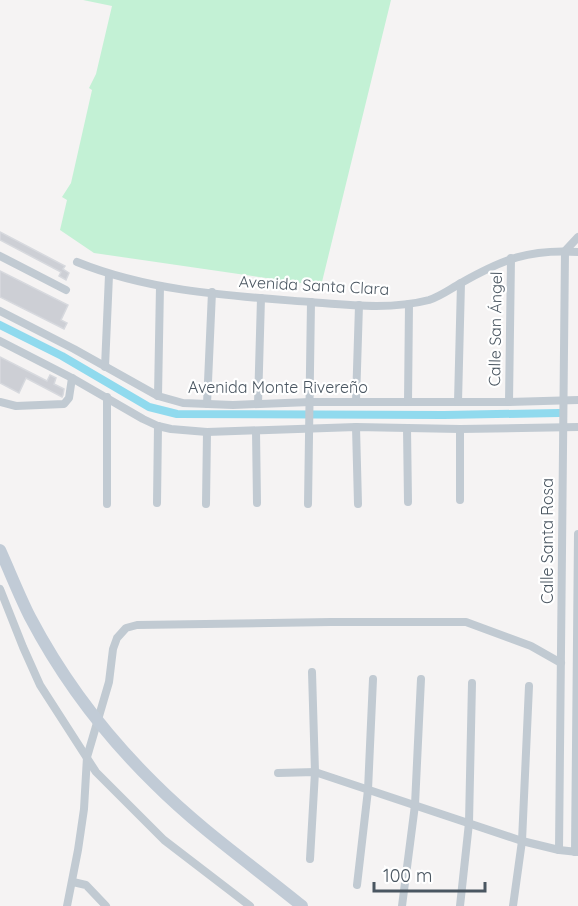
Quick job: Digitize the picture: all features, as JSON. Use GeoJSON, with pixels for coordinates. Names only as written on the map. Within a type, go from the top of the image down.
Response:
{"type":"FeatureCollection","features":[{"type":"Feature","properties":{"kind":"main road"},"geometry":{"type":"LineString","coordinates":[[0,550],[30,617],[77,692],[132,760],[182,808],[302,906]]}},
{"type":"Feature","properties":{"kind":"street"},"geometry":{"type":"LineString","coordinates":[[565,251],[578,237]]}},
{"type":"Feature","properties":{"kind":"street","name":"Avenida Santa Clara"},"geometry":{"type":"LineString","coordinates":[[77,262],[109,275],[160,286],[261,298],[359,305],[409,304],[431,299],[511,258],[542,251],[578,252]]}},
{"type":"Feature","properties":{"kind":"street","name":"Calle Santa Rosa"},"geometry":{"type":"LineString","coordinates":[[559,850],[565,251]]}},
{"type":"Feature","properties":{"kind":"street"},"geometry":{"type":"LineString","coordinates":[[0,256],[66,290]]}},
{"type":"Feature","properties":{"kind":"street","name":"Calle San Ángel"},"geometry":{"type":"LineString","coordinates":[[509,402],[511,258]]}},
{"type":"Feature","properties":{"kind":"street"},"geometry":{"type":"LineString","coordinates":[[105,367],[109,275]]}},
{"type":"Feature","properties":{"kind":"street"},"geometry":{"type":"LineString","coordinates":[[458,402],[460,283]]}},
{"type":"Feature","properties":{"kind":"street"},"geometry":{"type":"LineString","coordinates":[[158,396],[160,286]]}},
{"type":"Feature","properties":{"kind":"street"},"geometry":{"type":"LineString","coordinates":[[207,404],[212,292]]}},
{"type":"Feature","properties":{"kind":"street"},"geometry":{"type":"LineString","coordinates":[[258,404],[261,298]]}},
{"type":"Feature","properties":{"kind":"street"},"geometry":{"type":"LineString","coordinates":[[308,504],[311,302]]}},
{"type":"Feature","properties":{"kind":"street"},"geometry":{"type":"LineString","coordinates":[[408,402],[409,304]]}},
{"type":"Feature","properties":{"kind":"street"},"geometry":{"type":"LineString","coordinates":[[356,401],[359,305]]}},
{"type":"Feature","properties":{"kind":"street","name":"Avenida Monte Rivereño"},"geometry":{"type":"LineString","coordinates":[[0,311],[158,396],[183,403],[578,400]]}},
{"type":"Feature","properties":{"kind":"street"},"geometry":{"type":"LineString","coordinates":[[0,341],[158,426],[207,432],[356,427],[460,429],[578,427]]}},
{"type":"Feature","properties":{"kind":"street"},"geometry":{"type":"LineString","coordinates":[[0,402],[16,406],[64,404],[69,398],[72,378]]}},
{"type":"Feature","properties":{"kind":"street"},"geometry":{"type":"LineString","coordinates":[[107,397],[107,504]]}},
{"type":"Feature","properties":{"kind":"street"},"geometry":{"type":"LineString","coordinates":[[157,503],[158,426]]}},
{"type":"Feature","properties":{"kind":"street"},"geometry":{"type":"LineString","coordinates":[[356,427],[358,504]]}},
{"type":"Feature","properties":{"kind":"street"},"geometry":{"type":"LineString","coordinates":[[407,428],[408,502]]}},
{"type":"Feature","properties":{"kind":"street"},"geometry":{"type":"LineString","coordinates":[[460,429],[460,500]]}},
{"type":"Feature","properties":{"kind":"street"},"geometry":{"type":"LineString","coordinates":[[256,431],[257,503]]}},
{"type":"Feature","properties":{"kind":"street"},"geometry":{"type":"LineString","coordinates":[[206,504],[207,432]]}},
{"type":"Feature","properties":{"kind":"street","name":"Calle Santa Rosa"},"geometry":{"type":"LineString","coordinates":[[576,852],[578,534]]}},
{"type":"Feature","properties":{"kind":"street"},"geometry":{"type":"LineString","coordinates":[[562,566],[578,566]]}},
{"type":"Feature","properties":{"kind":"street"},"geometry":{"type":"LineString","coordinates":[[0,590],[40,685],[105,782],[164,840],[250,906]]}},
{"type":"Feature","properties":{"kind":"street"},"geometry":{"type":"LineString","coordinates":[[67,906],[84,809],[87,757],[109,681],[113,649],[117,638],[126,628],[331,621],[466,622],[531,646],[561,663]]}},
{"type":"Feature","properties":{"kind":"street"},"geometry":{"type":"LineString","coordinates":[[310,859],[315,772],[312,672]]}},
{"type":"Feature","properties":{"kind":"street"},"geometry":{"type":"LineString","coordinates":[[357,885],[368,790],[373,679]]}},
{"type":"Feature","properties":{"kind":"street"},"geometry":{"type":"LineString","coordinates":[[402,906],[415,806],[421,679]]}},
{"type":"Feature","properties":{"kind":"street"},"geometry":{"type":"LineString","coordinates":[[460,906],[469,823],[472,683]]}},
{"type":"Feature","properties":{"kind":"street"},"geometry":{"type":"LineString","coordinates":[[513,906],[522,841],[529,686]]}},
{"type":"Feature","properties":{"kind":"street"},"geometry":{"type":"LineString","coordinates":[[278,773],[315,772],[522,841],[576,852]]}},
{"type":"Feature","properties":{"kind":"street"},"geometry":{"type":"LineString","coordinates":[[73,882],[83,883],[89,887],[106,906]]}},
{"type":"Feature","properties":{"kind":"green space"},"geometry":{"type":"Polygon","coordinates":[[[83,0],[391,0],[321,286],[94,253],[60,230],[67,200],[62,197],[71,183],[92,90],[89,88],[96,74],[112,6],[83,0]]]}},
{"type":"Feature","properties":{"kind":"building"},"geometry":{"type":"Polygon","coordinates":[[[0,232],[65,266],[63,269],[69,273],[66,280],[59,276],[61,272],[0,240],[0,232]]]}},
{"type":"Feature","properties":{"kind":"building"},"geometry":{"type":"Polygon","coordinates":[[[0,271],[68,305],[61,320],[67,323],[64,329],[0,297],[0,271]]]}},
{"type":"Feature","properties":{"kind":"building"},"geometry":{"type":"Polygon","coordinates":[[[0,357],[47,381],[50,375],[56,378],[54,384],[64,389],[62,397],[26,378],[19,393],[0,383],[0,357]]]}},
{"type":"Feature","properties":{"kind":"waterway"},"geometry":{"type":"LineString","coordinates":[[0,325],[62,356],[149,407],[177,414],[559,413]]}}]}
